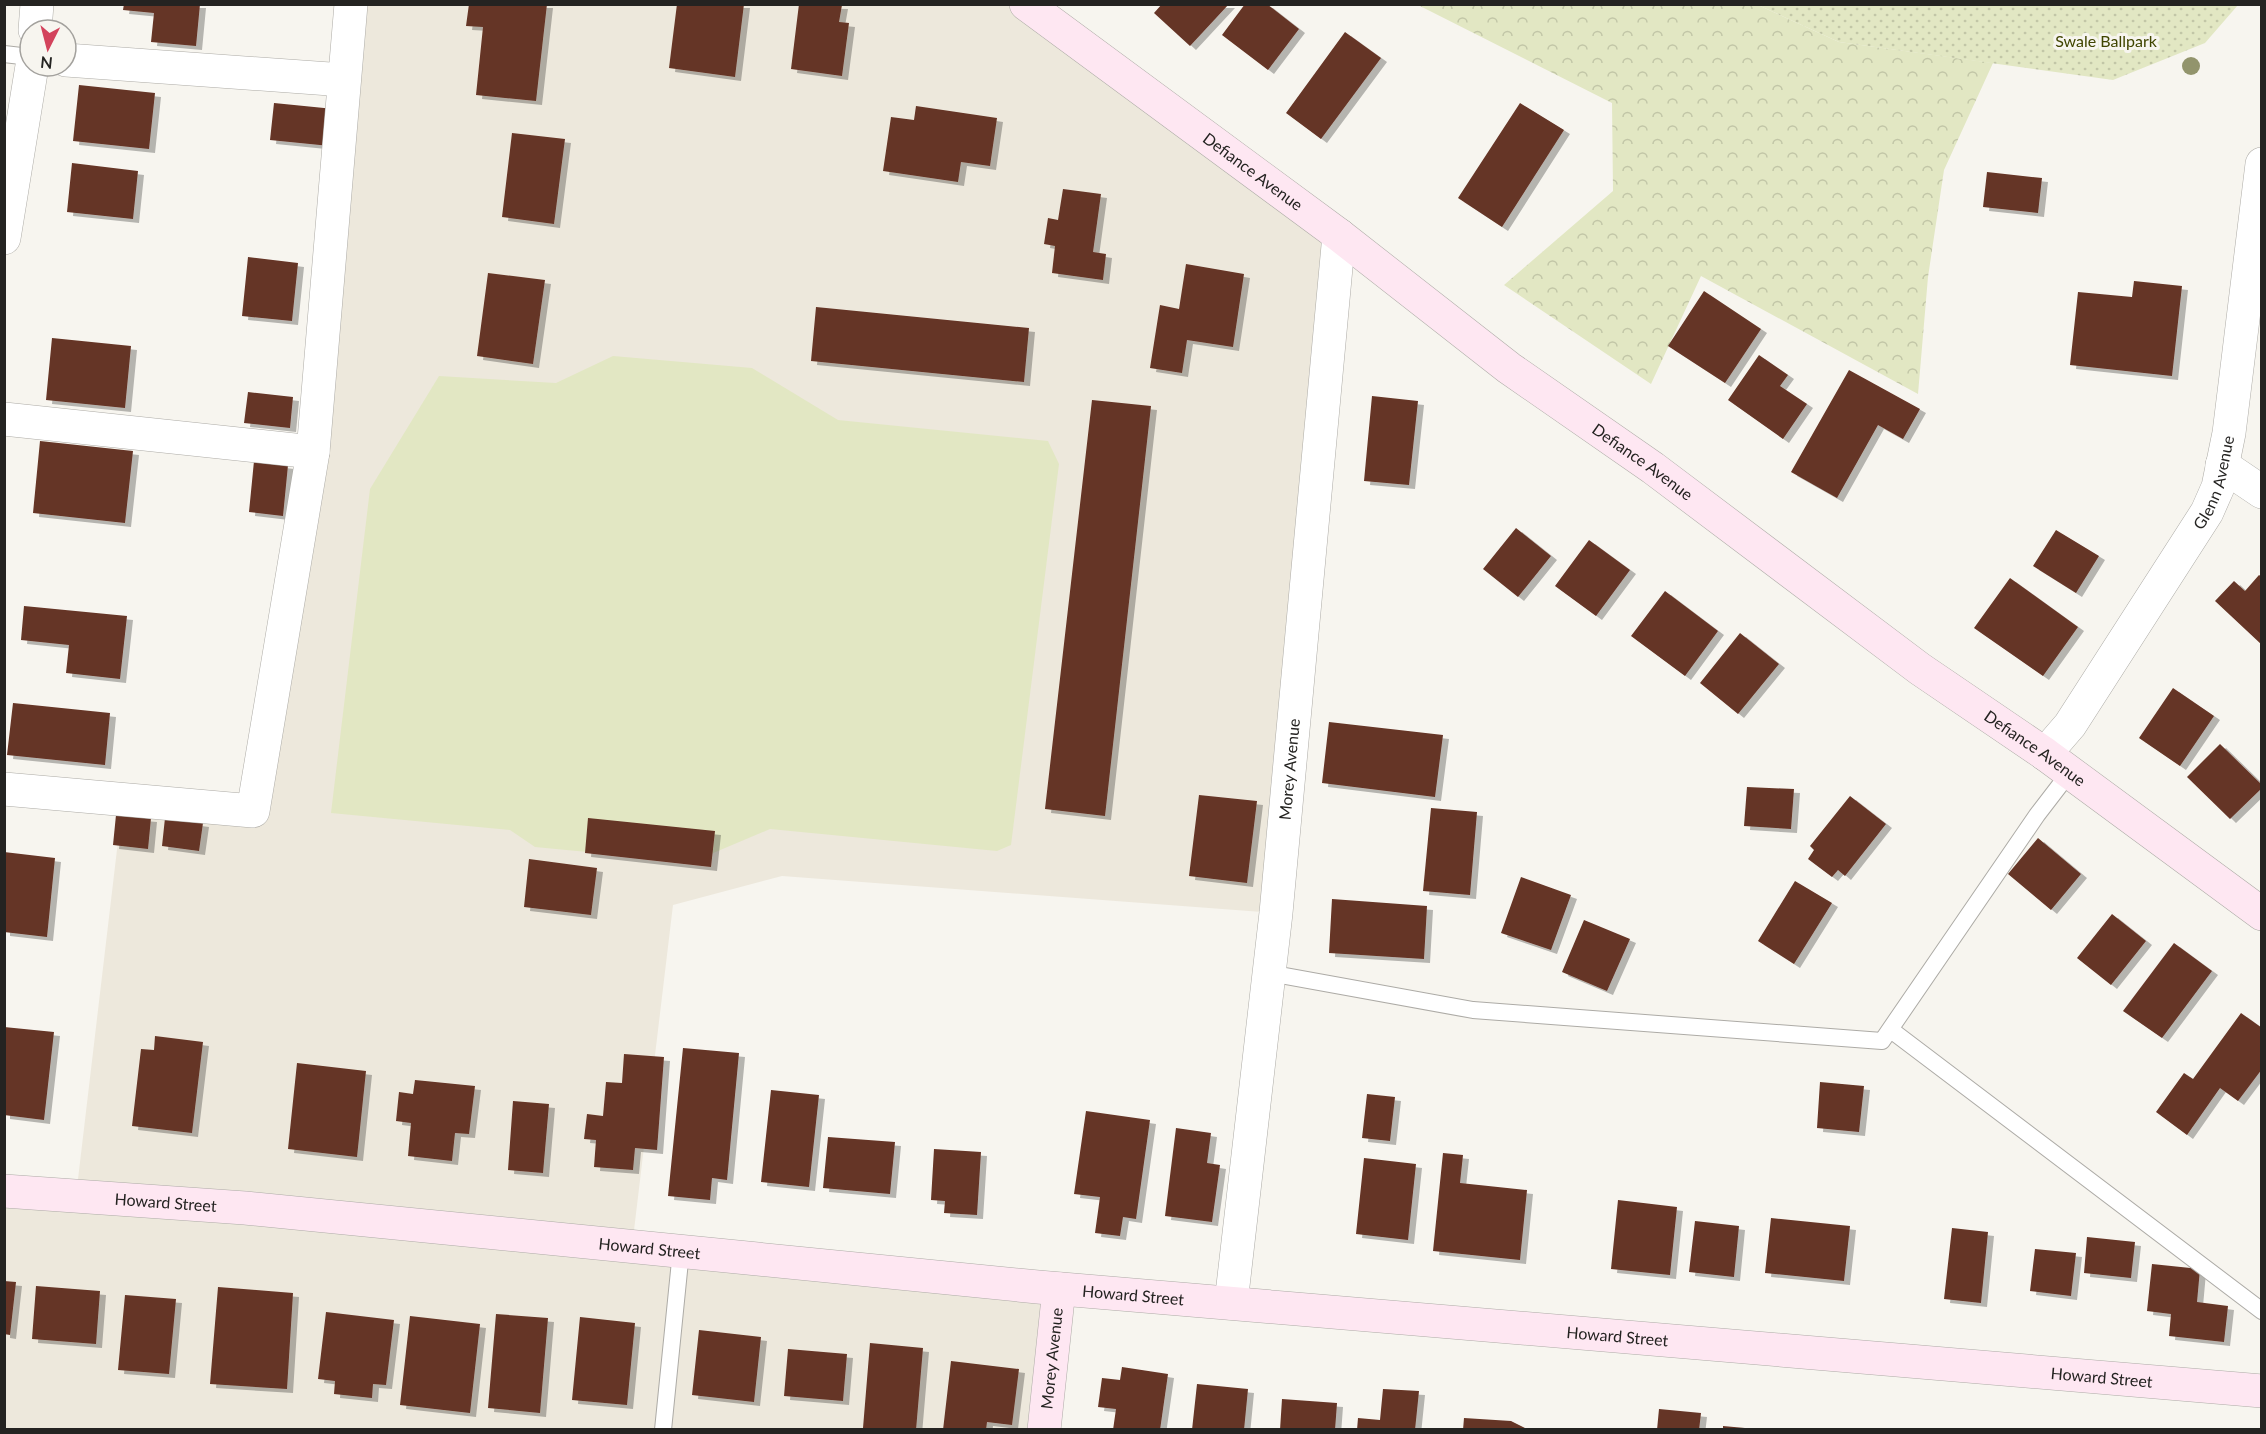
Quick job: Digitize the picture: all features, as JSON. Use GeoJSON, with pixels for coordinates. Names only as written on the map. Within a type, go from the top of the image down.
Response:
{"type":"FeatureCollection","features":[{"type":"Feature","properties":{"kind":"street"},"geometry":{"type":"LineString","coordinates":[[4,789],[253,811],[313,452],[351,4]]}},
{"type":"Feature","properties":{"kind":"street","name":"Defiance Avenue"},"geometry":{"type":"LineString","coordinates":[[1026,4],[1340,235],[1509,368],[1653,468],[1920,669],[2058,763],[2262,914]]}},
{"type":"Feature","properties":{"kind":"street"},"geometry":{"type":"LineString","coordinates":[[78,61],[345,80]]}},
{"type":"Feature","properties":{"kind":"street"},"geometry":{"type":"LineString","coordinates":[[4,238],[30,78]]}},
{"type":"Feature","properties":{"kind":"street","name":"Glenn Avenue"},"geometry":{"type":"LineString","coordinates":[[2058,763],[2070,725],[2206,512],[2218,488],[2229,433],[2262,164]]}},
{"type":"Feature","properties":{"kind":"street","name":"Morey Avenue"},"geometry":{"type":"LineString","coordinates":[[1232,1303],[1269,973],[1340,235]]}},
{"type":"Feature","properties":{"kind":"street"},"geometry":{"type":"LineString","coordinates":[[4,419],[313,452]]}},
{"type":"Feature","properties":{"kind":"street"},"geometry":{"type":"LineString","coordinates":[[2222,465],[2262,492]]}},
{"type":"Feature","properties":{"kind":"street","name":"Howard Street"},"geometry":{"type":"LineString","coordinates":[[4,1191],[245,1208],[1059,1289],[2262,1391]]}},
{"type":"Feature","properties":{"kind":"street","name":"Morey Avenue"},"geometry":{"type":"LineString","coordinates":[[1044,1430],[1059,1289]]}},
{"type":"Feature","properties":{"kind":"lane"},"geometry":{"type":"LineString","coordinates":[[1269,973],[1473,1010],[1882,1041],[2037,815],[2058,763]]}},
{"type":"Feature","properties":{"kind":"lane"},"geometry":{"type":"LineString","coordinates":[[1891,1030],[2262,1311]]}},
{"type":"Feature","properties":{"kind":"lane"},"geometry":{"type":"LineString","coordinates":[[663,1430],[681,1251]]}},
{"type":"Feature","properties":{"kind":"shaded area"},"geometry":{"type":"Polygon","coordinates":[[[367,5],[1025,5],[1339,235],[1276,913],[782,876],[673,905],[632,1247],[1059,1289],[1044,1429],[5,1429],[4,1190],[76,1196],[123,799],[252,811],[367,5]]]}},
{"type":"Feature","properties":{"kind":"green space"},"geometry":{"type":"Polygon","coordinates":[[[1418,5],[1758,5],[1839,42],[1993,63],[1944,170],[1928,277],[1918,394],[1701,276],[1651,384],[1504,285],[1613,191],[1612,103],[1418,5]]]}},
{"type":"Feature","properties":{"kind":"green space","name":"Swale Ballpark"},"geometry":{"type":"Polygon","coordinates":[[[1758,5],[2238,5],[2205,43],[2113,80],[1839,42],[1758,5]]]}},
{"type":"Feature","properties":{"kind":"green space"},"geometry":{"type":"Polygon","coordinates":[[[613,356],[752,368],[838,420],[1048,441],[1059,464],[1011,845],[997,851],[770,829],[692,862],[535,847],[510,830],[331,813],[370,489],[439,376],[556,383],[613,356]]]}},
{"type":"Feature","properties":{"kind":"building"},"geometry":{"type":"Polygon","coordinates":[[[124,4],[200,4],[196,46],[151,42],[154,13],[123,10],[124,4]]]}},
{"type":"Feature","properties":{"kind":"building"},"geometry":{"type":"Polygon","coordinates":[[[469,4],[547,4],[536,101],[476,95],[483,27],[466,26],[469,4]]]}},
{"type":"Feature","properties":{"kind":"building"},"geometry":{"type":"Polygon","coordinates":[[[677,4],[744,4],[735,77],[669,68],[677,4]]]}},
{"type":"Feature","properties":{"kind":"building"},"geometry":{"type":"Polygon","coordinates":[[[799,4],[842,5],[839,22],[849,23],[842,76],[791,69],[799,4]]]}},
{"type":"Feature","properties":{"kind":"building"},"geometry":{"type":"Polygon","coordinates":[[[1162,4],[1229,4],[1190,46],[1154,13],[1162,4]]]}},
{"type":"Feature","properties":{"kind":"building"},"geometry":{"type":"Polygon","coordinates":[[[1245,4],[1267,4],[1299,29],[1268,70],[1222,35],[1245,4]]]}},
{"type":"Feature","properties":{"kind":"building"},"geometry":{"type":"Polygon","coordinates":[[[1345,32],[1381,58],[1321,139],[1286,113],[1345,32]]]}},
{"type":"Feature","properties":{"kind":"building"},"geometry":{"type":"Polygon","coordinates":[[[79,85],[155,93],[149,149],[73,141],[79,85]]]}},
{"type":"Feature","properties":{"kind":"building"},"geometry":{"type":"Polygon","coordinates":[[[274,103],[334,109],[330,146],[270,140],[274,103]]]}},
{"type":"Feature","properties":{"kind":"building"},"geometry":{"type":"Polygon","coordinates":[[[1520,103],[1564,130],[1502,227],[1458,198],[1520,103]]]}},
{"type":"Feature","properties":{"kind":"building"},"geometry":{"type":"Polygon","coordinates":[[[916,106],[997,118],[990,166],[961,162],[958,182],[883,171],[891,117],[914,120],[916,106]]]}},
{"type":"Feature","properties":{"kind":"building"},"geometry":{"type":"Polygon","coordinates":[[[512,133],[565,139],[554,224],[502,217],[512,133]]]}},
{"type":"Feature","properties":{"kind":"building"},"geometry":{"type":"Polygon","coordinates":[[[72,163],[138,171],[133,219],[67,212],[72,163]]]}},
{"type":"Feature","properties":{"kind":"building"},"geometry":{"type":"Polygon","coordinates":[[[1987,172],[2042,178],[2038,213],[1983,207],[1987,172]]]}},
{"type":"Feature","properties":{"kind":"building"},"geometry":{"type":"Polygon","coordinates":[[[1063,189],[1101,194],[1093,252],[1106,254],[1103,280],[1052,273],[1055,246],[1044,244],[1048,218],[1058,220],[1063,189]]]}},
{"type":"Feature","properties":{"kind":"building"},"geometry":{"type":"Polygon","coordinates":[[[248,257],[298,263],[292,321],[242,316],[248,257]]]}},
{"type":"Feature","properties":{"kind":"building"},"geometry":{"type":"Polygon","coordinates":[[[1186,264],[1244,274],[1233,347],[1187,340],[1182,373],[1150,368],[1160,305],[1179,309],[1186,264]]]}},
{"type":"Feature","properties":{"kind":"building"},"geometry":{"type":"Polygon","coordinates":[[[488,273],[545,280],[533,364],[477,356],[488,273]]]}},
{"type":"Feature","properties":{"kind":"building"},"geometry":{"type":"Polygon","coordinates":[[[2134,281],[2182,286],[2172,376],[2070,365],[2078,292],[2132,297],[2134,281]]]}},
{"type":"Feature","properties":{"kind":"building"},"geometry":{"type":"Polygon","coordinates":[[[1704,291],[1761,329],[1725,383],[1668,346],[1704,291]]]}},
{"type":"Feature","properties":{"kind":"building"},"geometry":{"type":"Polygon","coordinates":[[[816,307],[1029,328],[1024,382],[811,361],[816,307]]]}},
{"type":"Feature","properties":{"kind":"building"},"geometry":{"type":"Polygon","coordinates":[[[52,338],[131,346],[125,408],[46,400],[52,338]]]}},
{"type":"Feature","properties":{"kind":"building"},"geometry":{"type":"Polygon","coordinates":[[[1759,355],[1788,375],[1780,386],[1807,404],[1783,439],[1728,400],[1759,355]]]}},
{"type":"Feature","properties":{"kind":"building"},"geometry":{"type":"Polygon","coordinates":[[[1849,370],[1920,409],[1903,439],[1878,425],[1837,498],[1791,472],[1849,370]]]}},
{"type":"Feature","properties":{"kind":"building"},"geometry":{"type":"Polygon","coordinates":[[[248,392],[293,397],[290,428],[244,423],[248,392]]]}},
{"type":"Feature","properties":{"kind":"building"},"geometry":{"type":"Polygon","coordinates":[[[1372,396],[1418,401],[1409,485],[1364,481],[1372,396]]]}},
{"type":"Feature","properties":{"kind":"building"},"geometry":{"type":"Polygon","coordinates":[[[1092,400],[1151,406],[1105,816],[1045,809],[1092,400]]]}},
{"type":"Feature","properties":{"kind":"building"},"geometry":{"type":"Polygon","coordinates":[[[40,441],[133,451],[125,523],[33,513],[40,441]]]}},
{"type":"Feature","properties":{"kind":"building"},"geometry":{"type":"Polygon","coordinates":[[[254,461],[288,465],[283,516],[249,512],[254,461]]]}},
{"type":"Feature","properties":{"kind":"building"},"geometry":{"type":"Polygon","coordinates":[[[1516,528],[1551,556],[1518,597],[1483,569],[1516,528]]]}},
{"type":"Feature","properties":{"kind":"building"},"geometry":{"type":"Polygon","coordinates":[[[2056,530],[2099,556],[2076,593],[2033,566],[2056,530]]]}},
{"type":"Feature","properties":{"kind":"building"},"geometry":{"type":"Polygon","coordinates":[[[1589,540],[1630,570],[1596,616],[1555,586],[1589,540]]]}},
{"type":"Feature","properties":{"kind":"building"},"geometry":{"type":"Polygon","coordinates":[[[2259,575],[2262,577],[2262,645],[2215,601],[2234,581],[2245,591],[2259,575]]]}},
{"type":"Feature","properties":{"kind":"building"},"geometry":{"type":"Polygon","coordinates":[[[2010,578],[2078,627],[2043,676],[1974,628],[2010,578]]]}},
{"type":"Feature","properties":{"kind":"building"},"geometry":{"type":"Polygon","coordinates":[[[1665,591],[1718,631],[1685,676],[1631,636],[1665,591]]]}},
{"type":"Feature","properties":{"kind":"building"},"geometry":{"type":"Polygon","coordinates":[[[24,606],[127,616],[120,679],[66,673],[69,645],[21,640],[24,606]]]}},
{"type":"Feature","properties":{"kind":"building"},"geometry":{"type":"Polygon","coordinates":[[[1740,633],[1779,664],[1738,714],[1700,683],[1740,633]]]}},
{"type":"Feature","properties":{"kind":"building"},"geometry":{"type":"Polygon","coordinates":[[[2173,688],[2214,716],[2180,766],[2139,738],[2173,688]]]}},
{"type":"Feature","properties":{"kind":"building"},"geometry":{"type":"Polygon","coordinates":[[[13,703],[110,713],[105,765],[7,755],[13,703]]]}},
{"type":"Feature","properties":{"kind":"building"},"geometry":{"type":"Polygon","coordinates":[[[1329,722],[1443,735],[1435,797],[1322,783],[1329,722]]]}},
{"type":"Feature","properties":{"kind":"building"},"geometry":{"type":"Polygon","coordinates":[[[2220,744],[2262,785],[2262,788],[2230,819],[2187,777],[2220,744]]]}},
{"type":"Feature","properties":{"kind":"building"},"geometry":{"type":"Polygon","coordinates":[[[1747,787],[1794,789],[1791,829],[1744,826],[1747,787]]]}},
{"type":"Feature","properties":{"kind":"building"},"geometry":{"type":"Polygon","coordinates":[[[1199,795],[1257,801],[1247,883],[1189,876],[1199,795]]]}},
{"type":"Feature","properties":{"kind":"building"},"geometry":{"type":"Polygon","coordinates":[[[1850,796],[1886,824],[1845,876],[1838,870],[1832,877],[1808,859],[1814,850],[1810,846],[1850,796]]]}},
{"type":"Feature","properties":{"kind":"building"},"geometry":{"type":"Polygon","coordinates":[[[1431,808],[1477,812],[1470,895],[1423,891],[1431,808]]]}},
{"type":"Feature","properties":{"kind":"building"},"geometry":{"type":"Polygon","coordinates":[[[116,815],[151,818],[148,849],[113,845],[116,815]]]}},
{"type":"Feature","properties":{"kind":"building"},"geometry":{"type":"Polygon","coordinates":[[[165,818],[203,823],[199,851],[162,846],[165,818]]]}},
{"type":"Feature","properties":{"kind":"building"},"geometry":{"type":"Polygon","coordinates":[[[588,818],[715,831],[711,867],[585,853],[588,818]]]}},
{"type":"Feature","properties":{"kind":"building"},"geometry":{"type":"Polygon","coordinates":[[[2038,838],[2081,874],[2051,910],[2008,874],[2038,838]]]}},
{"type":"Feature","properties":{"kind":"building"},"geometry":{"type":"Polygon","coordinates":[[[4,852],[55,858],[47,937],[4,932],[4,852]]]}},
{"type":"Feature","properties":{"kind":"building"},"geometry":{"type":"Polygon","coordinates":[[[529,859],[597,868],[591,915],[524,907],[529,859]]]}},
{"type":"Feature","properties":{"kind":"building"},"geometry":{"type":"Polygon","coordinates":[[[1521,877],[1571,895],[1551,950],[1501,933],[1521,877]]]}},
{"type":"Feature","properties":{"kind":"building"},"geometry":{"type":"Polygon","coordinates":[[[1795,881],[1832,903],[1794,964],[1758,941],[1795,881]]]}},
{"type":"Feature","properties":{"kind":"building"},"geometry":{"type":"Polygon","coordinates":[[[1332,899],[1427,906],[1424,959],[1329,953],[1332,899]]]}},
{"type":"Feature","properties":{"kind":"building"},"geometry":{"type":"Polygon","coordinates":[[[2112,914],[2146,941],[2111,985],[2077,958],[2112,914]]]}},
{"type":"Feature","properties":{"kind":"building"},"geometry":{"type":"Polygon","coordinates":[[[1584,920],[1630,939],[1607,991],[1562,972],[1584,920]]]}},
{"type":"Feature","properties":{"kind":"building"},"geometry":{"type":"Polygon","coordinates":[[[2174,943],[2212,971],[2162,1038],[2123,1011],[2174,943]]]}},
{"type":"Feature","properties":{"kind":"building"},"geometry":{"type":"Polygon","coordinates":[[[2241,1013],[2262,1028],[2262,1069],[2238,1101],[2220,1088],[2187,1135],[2156,1112],[2184,1073],[2193,1079],[2241,1013]]]}},
{"type":"Feature","properties":{"kind":"building"},"geometry":{"type":"Polygon","coordinates":[[[4,1027],[54,1032],[44,1120],[4,1115],[4,1027]]]}},
{"type":"Feature","properties":{"kind":"building"},"geometry":{"type":"Polygon","coordinates":[[[155,1036],[203,1042],[192,1133],[132,1126],[141,1049],[154,1050],[155,1036]]]}},
{"type":"Feature","properties":{"kind":"building"},"geometry":{"type":"Polygon","coordinates":[[[683,1048],[739,1053],[727,1180],[712,1178],[710,1200],[668,1196],[683,1048]]]}},
{"type":"Feature","properties":{"kind":"building"},"geometry":{"type":"Polygon","coordinates":[[[624,1054],[664,1057],[657,1150],[635,1148],[633,1170],[594,1167],[596,1140],[584,1139],[587,1114],[603,1116],[606,1082],[622,1083],[624,1054]]]}},
{"type":"Feature","properties":{"kind":"building"},"geometry":{"type":"Polygon","coordinates":[[[297,1063],[366,1071],[357,1157],[288,1149],[297,1063]]]}},
{"type":"Feature","properties":{"kind":"building"},"geometry":{"type":"Polygon","coordinates":[[[415,1080],[475,1086],[469,1134],[455,1133],[452,1161],[408,1156],[411,1123],[396,1121],[399,1092],[413,1094],[415,1080]]]}},
{"type":"Feature","properties":{"kind":"building"},"geometry":{"type":"Polygon","coordinates":[[[1820,1082],[1864,1086],[1859,1132],[1817,1128],[1820,1082]]]}},
{"type":"Feature","properties":{"kind":"building"},"geometry":{"type":"Polygon","coordinates":[[[771,1090],[819,1095],[809,1187],[761,1182],[771,1090]]]}},
{"type":"Feature","properties":{"kind":"building"},"geometry":{"type":"Polygon","coordinates":[[[1367,1094],[1395,1097],[1390,1141],[1362,1138],[1367,1094]]]}},
{"type":"Feature","properties":{"kind":"building"},"geometry":{"type":"Polygon","coordinates":[[[513,1101],[549,1104],[543,1173],[508,1170],[513,1101]]]}},
{"type":"Feature","properties":{"kind":"building"},"geometry":{"type":"Polygon","coordinates":[[[1086,1111],[1150,1120],[1136,1219],[1123,1217],[1120,1236],[1095,1233],[1100,1197],[1074,1194],[1086,1111]]]}},
{"type":"Feature","properties":{"kind":"building"},"geometry":{"type":"Polygon","coordinates":[[[1176,1128],[1211,1133],[1207,1163],[1220,1165],[1212,1222],[1165,1216],[1176,1128]]]}},
{"type":"Feature","properties":{"kind":"building"},"geometry":{"type":"Polygon","coordinates":[[[828,1137],[895,1142],[890,1194],[823,1188],[828,1137]]]}},
{"type":"Feature","properties":{"kind":"building"},"geometry":{"type":"Polygon","coordinates":[[[934,1149],[981,1152],[977,1215],[944,1213],[945,1201],[931,1200],[934,1149]]]}},
{"type":"Feature","properties":{"kind":"building"},"geometry":{"type":"Polygon","coordinates":[[[1443,1153],[1463,1155],[1460,1183],[1527,1190],[1520,1260],[1433,1251],[1443,1153]]]}},
{"type":"Feature","properties":{"kind":"building"},"geometry":{"type":"Polygon","coordinates":[[[1364,1158],[1416,1164],[1408,1240],[1356,1234],[1364,1158]]]}},
{"type":"Feature","properties":{"kind":"building"},"geometry":{"type":"Polygon","coordinates":[[[1618,1200],[1677,1207],[1670,1275],[1611,1269],[1618,1200]]]}},
{"type":"Feature","properties":{"kind":"building"},"geometry":{"type":"Polygon","coordinates":[[[1771,1218],[1850,1226],[1844,1281],[1765,1273],[1771,1218]]]}},
{"type":"Feature","properties":{"kind":"building"},"geometry":{"type":"Polygon","coordinates":[[[1695,1221],[1739,1226],[1734,1277],[1689,1272],[1695,1221]]]}},
{"type":"Feature","properties":{"kind":"building"},"geometry":{"type":"Polygon","coordinates":[[[1952,1228],[1988,1232],[1981,1303],[1944,1299],[1952,1228]]]}},
{"type":"Feature","properties":{"kind":"building"},"geometry":{"type":"Polygon","coordinates":[[[2087,1237],[2135,1242],[2131,1278],[2084,1273],[2087,1237]]]}},
{"type":"Feature","properties":{"kind":"building"},"geometry":{"type":"Polygon","coordinates":[[[2035,1249],[2076,1253],[2071,1296],[2030,1291],[2035,1249]]]}},
{"type":"Feature","properties":{"kind":"building"},"geometry":{"type":"Polygon","coordinates":[[[2152,1264],[2200,1269],[2197,1302],[2228,1306],[2224,1342],[2169,1336],[2171,1314],[2147,1311],[2152,1264]]]}},
{"type":"Feature","properties":{"kind":"building"},"geometry":{"type":"Polygon","coordinates":[[[4,1281],[16,1282],[10,1335],[4,1334],[4,1281]]]}},
{"type":"Feature","properties":{"kind":"building"},"geometry":{"type":"Polygon","coordinates":[[[36,1286],[100,1291],[96,1344],[32,1339],[36,1286]]]}},
{"type":"Feature","properties":{"kind":"building"},"geometry":{"type":"Polygon","coordinates":[[[218,1287],[293,1293],[287,1389],[210,1384],[218,1287]]]}},
{"type":"Feature","properties":{"kind":"building"},"geometry":{"type":"Polygon","coordinates":[[[125,1295],[176,1299],[169,1374],[118,1370],[125,1295]]]}},
{"type":"Feature","properties":{"kind":"building"},"geometry":{"type":"Polygon","coordinates":[[[326,1312],[394,1320],[386,1385],[373,1384],[372,1398],[334,1394],[335,1381],[318,1379],[326,1312]]]}},
{"type":"Feature","properties":{"kind":"building"},"geometry":{"type":"Polygon","coordinates":[[[496,1314],[548,1318],[540,1413],[488,1408],[496,1314]]]}},
{"type":"Feature","properties":{"kind":"building"},"geometry":{"type":"Polygon","coordinates":[[[410,1316],[480,1324],[470,1413],[400,1405],[410,1316]]]}},
{"type":"Feature","properties":{"kind":"building"},"geometry":{"type":"Polygon","coordinates":[[[580,1317],[635,1323],[627,1405],[572,1400],[580,1317]]]}},
{"type":"Feature","properties":{"kind":"building"},"geometry":{"type":"Polygon","coordinates":[[[699,1330],[761,1337],[754,1402],[692,1395],[699,1330]]]}},
{"type":"Feature","properties":{"kind":"building"},"geometry":{"type":"Polygon","coordinates":[[[870,1343],[923,1348],[916,1430],[863,1428],[870,1343]]]}},
{"type":"Feature","properties":{"kind":"building"},"geometry":{"type":"Polygon","coordinates":[[[788,1349],[847,1354],[843,1401],[784,1396],[788,1349]]]}},
{"type":"Feature","properties":{"kind":"building"},"geometry":{"type":"Polygon","coordinates":[[[951,1361],[1019,1369],[1012,1425],[987,1422],[986,1430],[943,1430],[951,1361]]]}},
{"type":"Feature","properties":{"kind":"building"},"geometry":{"type":"Polygon","coordinates":[[[1122,1367],[1168,1374],[1160,1430],[1113,1430],[1116,1409],[1098,1407],[1102,1378],[1120,1380],[1122,1367]]]}},
{"type":"Feature","properties":{"kind":"building"},"geometry":{"type":"Polygon","coordinates":[[[1197,1384],[1248,1389],[1244,1430],[1192,1430],[1197,1384]]]}},
{"type":"Feature","properties":{"kind":"building"},"geometry":{"type":"Polygon","coordinates":[[[1383,1389],[1419,1391],[1415,1430],[1357,1430],[1358,1418],[1380,1420],[1383,1389]]]}},
{"type":"Feature","properties":{"kind":"building"},"geometry":{"type":"Polygon","coordinates":[[[1282,1399],[1337,1403],[1335,1430],[1280,1430],[1282,1399]]]}},
{"type":"Feature","properties":{"kind":"building"},"geometry":{"type":"Polygon","coordinates":[[[1659,1409],[1701,1413],[1699,1430],[1657,1430],[1659,1409]]]}},
{"type":"Feature","properties":{"kind":"building"},"geometry":{"type":"Polygon","coordinates":[[[1464,1418],[1511,1421],[1529,1430],[1463,1430],[1464,1418]]]}},
{"type":"Feature","properties":{"kind":"building"},"geometry":{"type":"Polygon","coordinates":[[[1723,1426],[1745,1428],[1745,1430],[1723,1430],[1723,1426]]]}}]}
